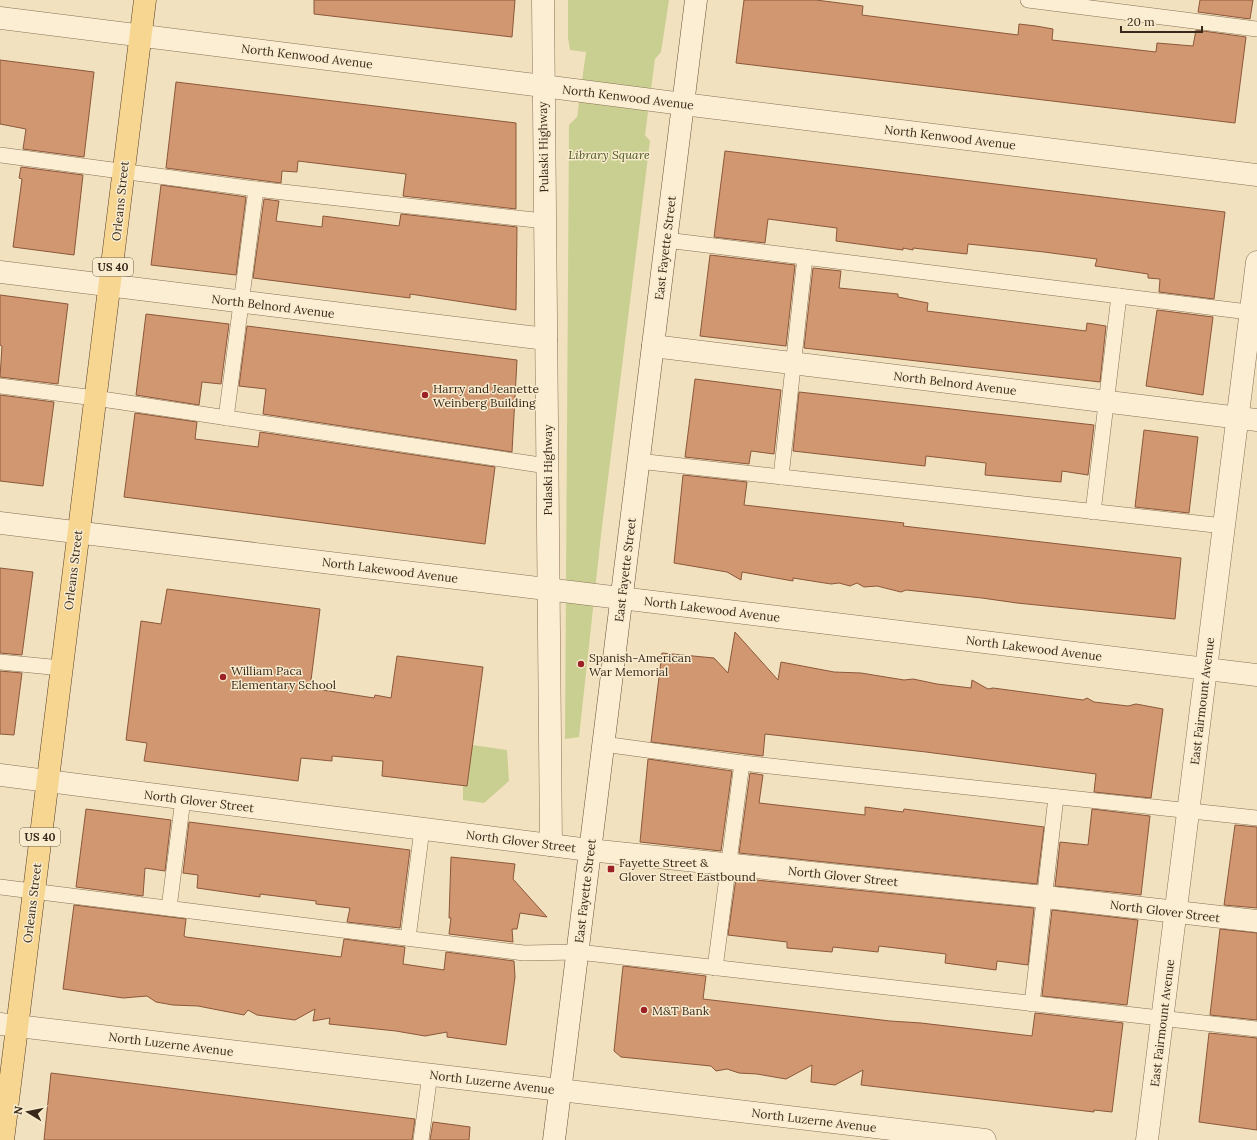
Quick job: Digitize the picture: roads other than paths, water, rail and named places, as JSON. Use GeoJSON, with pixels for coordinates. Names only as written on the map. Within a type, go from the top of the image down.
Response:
{"type":"FeatureCollection","features":[{"type":"Feature","properties":{"kind":"main road","name":"Orleans Street"},"geometry":{"type":"LineString","coordinates":[[3,1140],[8,1025],[34,891],[77,533],[110,286],[145,0]]}},
{"type":"Feature","properties":{"kind":"street","name":"Pulaski Highway"},"geometry":{"type":"LineString","coordinates":[[543,0],[544,221],[552,845]]}},
{"type":"Feature","properties":{"kind":"street","name":"East Fayette Street"},"geometry":{"type":"LineString","coordinates":[[554,1140],[696,0]]}},
{"type":"Feature","properties":{"kind":"street","name":"North Kenwood Avenue"},"geometry":{"type":"LineString","coordinates":[[0,18],[1257,175]]}},
{"type":"Feature","properties":{"kind":"street","name":"East Fairmount Avenue"},"geometry":{"type":"LineString","coordinates":[[1147,1140],[1224,526],[1247,418],[1257,262]]}},
{"type":"Feature","properties":{"kind":"street","name":"North Belnord Avenue"},"geometry":{"type":"LineString","coordinates":[[0,272],[546,339]]}},
{"type":"Feature","properties":{"kind":"street","name":"North Belnord Avenue"},"geometry":{"type":"LineString","coordinates":[[653,346],[1247,418]]}},
{"type":"Feature","properties":{"kind":"street","name":"North Lakewood Avenue"},"geometry":{"type":"LineString","coordinates":[[0,523],[1257,675]]}},
{"type":"Feature","properties":{"kind":"street","name":"North Glover Street"},"geometry":{"type":"LineString","coordinates":[[0,775],[589,850],[1045,897],[1257,922]]}},
{"type":"Feature","properties":{"kind":"street","name":"North Luzerne Avenue"},"geometry":{"type":"LineString","coordinates":[[8,1025],[984,1140]]}},
{"type":"Feature","properties":{"kind":"lane"},"geometry":{"type":"LineString","coordinates":[[1028,0],[1257,28]]}},
{"type":"Feature","properties":{"kind":"lane"},"geometry":{"type":"LineString","coordinates":[[0,155],[123,170],[256,189],[544,221]]}},
{"type":"Feature","properties":{"kind":"lane"},"geometry":{"type":"LineString","coordinates":[[226,418],[256,189]]}},
{"type":"Feature","properties":{"kind":"lane"},"geometry":{"type":"LineString","coordinates":[[666,240],[1254,312]]}},
{"type":"Feature","properties":{"kind":"lane"},"geometry":{"type":"LineString","coordinates":[[781,477],[805,257]]}},
{"type":"Feature","properties":{"kind":"lane"},"geometry":{"type":"LineString","coordinates":[[1093,512],[1119,296]]}},
{"type":"Feature","properties":{"kind":"lane"},"geometry":{"type":"LineString","coordinates":[[0,386],[95,398],[547,466]]}},
{"type":"Feature","properties":{"kind":"lane"},"geometry":{"type":"LineString","coordinates":[[638,461],[1224,526]]}},
{"type":"Feature","properties":{"kind":"lane"},"geometry":{"type":"LineString","coordinates":[[0,662],[61,668]]}},
{"type":"Feature","properties":{"kind":"lane"},"geometry":{"type":"LineString","coordinates":[[603,744],[742,763],[1056,797],[1189,809],[1257,818]]}},
{"type":"Feature","properties":{"kind":"lane"},"geometry":{"type":"LineString","coordinates":[[715,968],[730,865],[742,763]]}},
{"type":"Feature","properties":{"kind":"lane"},"geometry":{"type":"LineString","coordinates":[[1032,1004],[1056,797]]}},
{"type":"Feature","properties":{"kind":"lane"},"geometry":{"type":"LineString","coordinates":[[169,908],[183,799]]}},
{"type":"Feature","properties":{"kind":"lane"},"geometry":{"type":"LineString","coordinates":[[408,938],[422,828]]}},
{"type":"Feature","properties":{"kind":"lane"},"geometry":{"type":"LineString","coordinates":[[0,887],[524,953],[578,952],[1257,1028]]}},
{"type":"Feature","properties":{"kind":"lane"},"geometry":{"type":"LineString","coordinates":[[420,1140],[430,1074]]}},
{"type":"Feature","properties":{"kind":"place","name":"Harry and Jeanette Weinberg Building"},"geometry":{"type":"Point","coordinates":[425,395]}},
{"type":"Feature","properties":{"kind":"place","name":"Spanish-American War Memorial"},"geometry":{"type":"Point","coordinates":[581,664]}},
{"type":"Feature","properties":{"kind":"place","name":"William Paca Elementary School"},"geometry":{"type":"Point","coordinates":[223,677]}},
{"type":"Feature","properties":{"kind":"place","name":"Fayette Street & Glover Street Eastbound"},"geometry":{"type":"Point","coordinates":[611,869]}},
{"type":"Feature","properties":{"kind":"place","name":"M&T Bank"},"geometry":{"type":"Point","coordinates":[644,1010]}},
{"type":"Feature","properties":{"kind":"park label","name":"Library Square"},"geometry":{"type":"Point","coordinates":[609,154]}}]}
